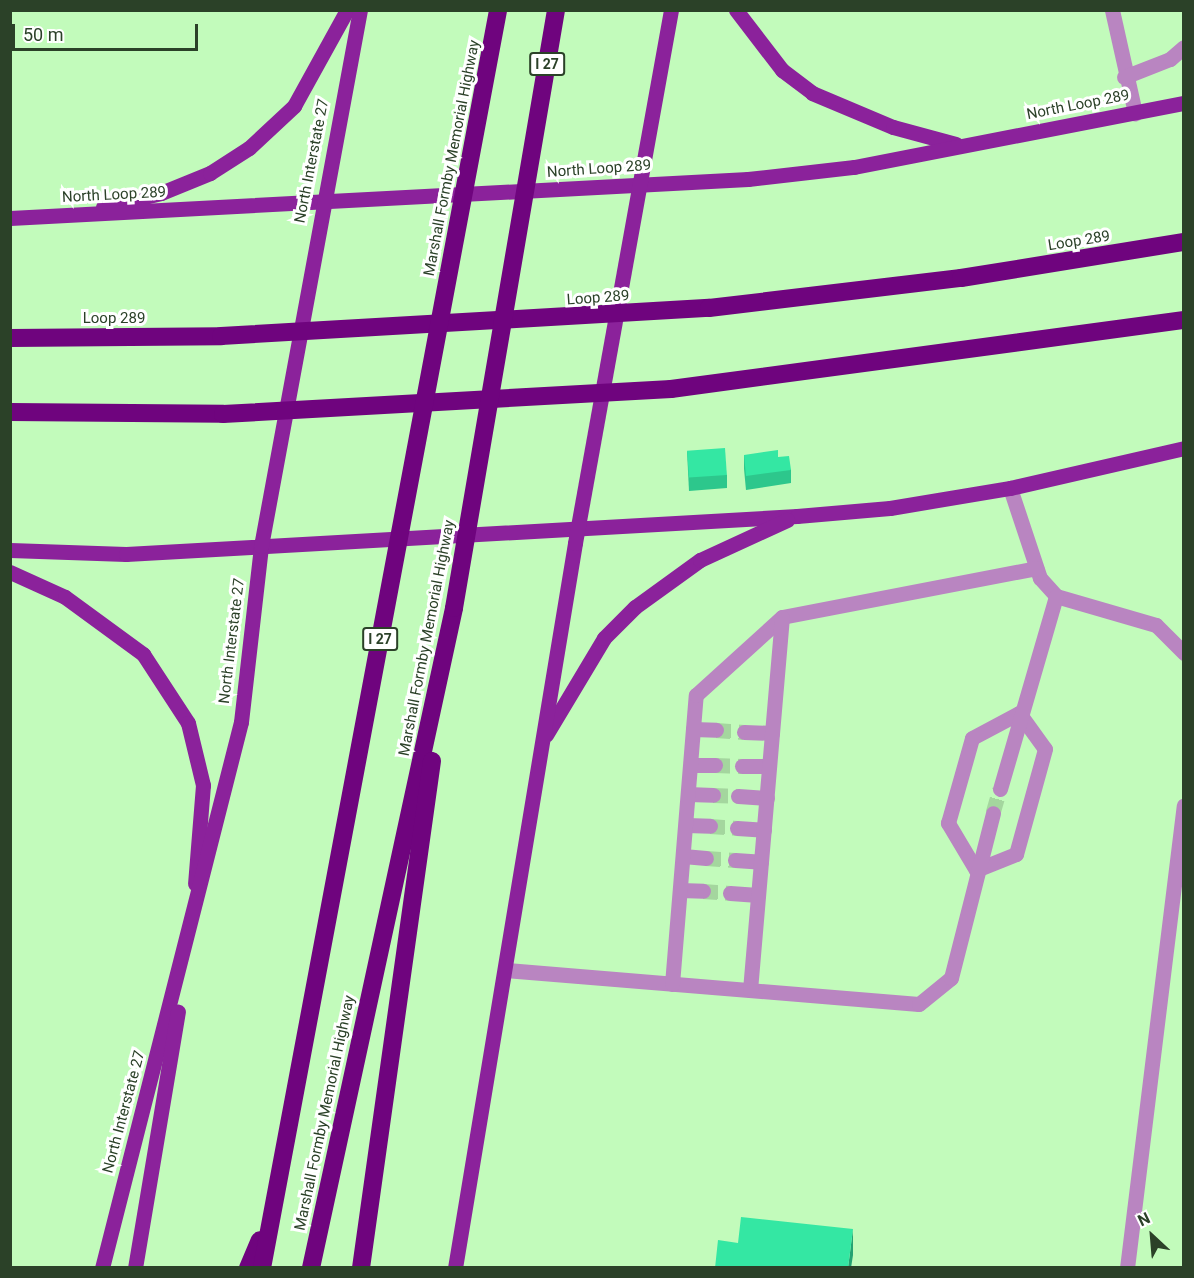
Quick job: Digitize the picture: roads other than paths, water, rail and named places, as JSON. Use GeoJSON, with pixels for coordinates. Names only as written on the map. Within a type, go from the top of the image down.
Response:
{"type":"FeatureCollection","features":[{"type":"Feature","properties":{"kind":"highway","name":"Marshall Formby Memorial Highway"},"geometry":{"type":"LineString","coordinates":[[262,1268],[498,10]]}},
{"type":"Feature","properties":{"kind":"highway","name":"Marshall Formby Memorial Highway"},"geometry":{"type":"LineString","coordinates":[[311,1268],[454,608],[556,10]]}},
{"type":"Feature","properties":{"kind":"highway","name":"Loop 289"},"geometry":{"type":"LineString","coordinates":[[10,338],[221,336],[709,308],[961,278],[1184,242]]}},
{"type":"Feature","properties":{"kind":"highway"},"geometry":{"type":"LineString","coordinates":[[10,412],[223,414],[671,389],[1184,320]]}},
{"type":"Feature","properties":{"kind":"highway"},"geometry":{"type":"LineString","coordinates":[[361,1268],[454,608]]}},
{"type":"Feature","properties":{"kind":"highway"},"geometry":{"type":"LineString","coordinates":[[248,1268],[273,1211]]}},
{"type":"Feature","properties":{"kind":"main road"},"geometry":{"type":"LineString","coordinates":[[63,216],[161,193],[210,173],[249,148],[294,106],[347,10]]}},
{"type":"Feature","properties":{"kind":"main road","name":"North Interstate 27"},"geometry":{"type":"LineString","coordinates":[[102,1268],[191,932],[241,722],[261,546],[322,202],[360,10]]}},
{"type":"Feature","properties":{"kind":"main road"},"geometry":{"type":"LineString","coordinates":[[455,1268],[578,528],[671,10]]}},
{"type":"Feature","properties":{"kind":"main road"},"geometry":{"type":"LineString","coordinates":[[736,10],[782,70],[812,93],[893,127],[962,145]]}},
{"type":"Feature","properties":{"kind":"main road","name":"North Loop 289"},"geometry":{"type":"LineString","coordinates":[[10,218],[573,190],[854,167],[1184,103]]}},
{"type":"Feature","properties":{"kind":"main road"},"geometry":{"type":"LineString","coordinates":[[10,550],[126,554],[333,540],[797,516],[890,508],[1010,488],[1184,448]]}},
{"type":"Feature","properties":{"kind":"main road"},"geometry":{"type":"LineString","coordinates":[[542,743],[604,638],[635,607],[700,560],[797,516]]}},
{"type":"Feature","properties":{"kind":"main road"},"geometry":{"type":"LineString","coordinates":[[10,572],[65,597],[143,654],[188,723],[202,785],[191,932],[135,1268]]}},
{"type":"Feature","properties":{"kind":"lane"},"geometry":{"type":"LineString","coordinates":[[1112,10],[1124,77],[1135,113]]}},
{"type":"Feature","properties":{"kind":"lane"},"geometry":{"type":"LineString","coordinates":[[1124,77],[1170,59],[1184,47]]}},
{"type":"Feature","properties":{"kind":"lane"},"geometry":{"type":"LineString","coordinates":[[1010,488],[1036,568],[1056,596],[1155,625],[1184,653]]}},
{"type":"Feature","properties":{"kind":"lane"},"geometry":{"type":"LineString","coordinates":[[672,984],[696,695],[782,617],[1036,568]]}},
{"type":"Feature","properties":{"kind":"lane"},"geometry":{"type":"LineString","coordinates":[[1000,789],[1019,713],[1056,596]]}},
{"type":"Feature","properties":{"kind":"lane"},"geometry":{"type":"LineString","coordinates":[[750,990],[782,617]]}},
{"type":"Feature","properties":{"kind":"lane"},"geometry":{"type":"LineString","coordinates":[[976,870],[948,824],[972,738],[1019,713]]}},
{"type":"Feature","properties":{"kind":"lane"},"geometry":{"type":"LineString","coordinates":[[976,870],[1016,854],[1045,750],[1019,713]]}},
{"type":"Feature","properties":{"kind":"lane"},"geometry":{"type":"LineString","coordinates":[[693,729],[716,730]]}},
{"type":"Feature","properties":{"kind":"lane"},"geometry":{"type":"LineString","coordinates":[[744,732],[772,733]]}},
{"type":"Feature","properties":{"kind":"lane"},"geometry":{"type":"LineString","coordinates":[[691,765],[714,765]]}},
{"type":"Feature","properties":{"kind":"lane"},"geometry":{"type":"LineString","coordinates":[[742,766],[769,766]]}},
{"type":"Feature","properties":{"kind":"lane"},"geometry":{"type":"LineString","coordinates":[[688,794],[713,795]]}},
{"type":"Feature","properties":{"kind":"lane"},"geometry":{"type":"LineString","coordinates":[[738,796],[767,798]]}},
{"type":"Feature","properties":{"kind":"lane"},"geometry":{"type":"LineString","coordinates":[[1127,1268],[1184,806]]}},
{"type":"Feature","properties":{"kind":"lane"},"geometry":{"type":"LineString","coordinates":[[506,970],[919,1004],[938,995],[951,978],[976,870],[993,813]]}},
{"type":"Feature","properties":{"kind":"lane"},"geometry":{"type":"LineString","coordinates":[[686,825],[710,826]]}},
{"type":"Feature","properties":{"kind":"lane"},"geometry":{"type":"LineString","coordinates":[[737,828],[764,830]]}},
{"type":"Feature","properties":{"kind":"lane"},"geometry":{"type":"LineString","coordinates":[[683,856],[706,858]]}},
{"type":"Feature","properties":{"kind":"lane"},"geometry":{"type":"LineString","coordinates":[[735,860],[761,862]]}},
{"type":"Feature","properties":{"kind":"lane"},"geometry":{"type":"LineString","coordinates":[[680,890],[703,891]]}},
{"type":"Feature","properties":{"kind":"lane"},"geometry":{"type":"LineString","coordinates":[[730,893],[758,895]]}},
{"type":"Feature","properties":{"kind":"tunnel"},"geometry":{"type":"LineString","coordinates":[[716,730],[744,732]]}},
{"type":"Feature","properties":{"kind":"tunnel"},"geometry":{"type":"LineString","coordinates":[[715,765],[742,766]]}},
{"type":"Feature","properties":{"kind":"tunnel"},"geometry":{"type":"LineString","coordinates":[[993,813],[1000,789]]}},
{"type":"Feature","properties":{"kind":"tunnel"},"geometry":{"type":"LineString","coordinates":[[713,795],[738,796]]}},
{"type":"Feature","properties":{"kind":"tunnel"},"geometry":{"type":"LineString","coordinates":[[710,826],[737,828]]}},
{"type":"Feature","properties":{"kind":"tunnel"},"geometry":{"type":"LineString","coordinates":[[706,858],[735,860]]}},
{"type":"Feature","properties":{"kind":"tunnel"},"geometry":{"type":"LineString","coordinates":[[703,891],[730,893]]}}]}
